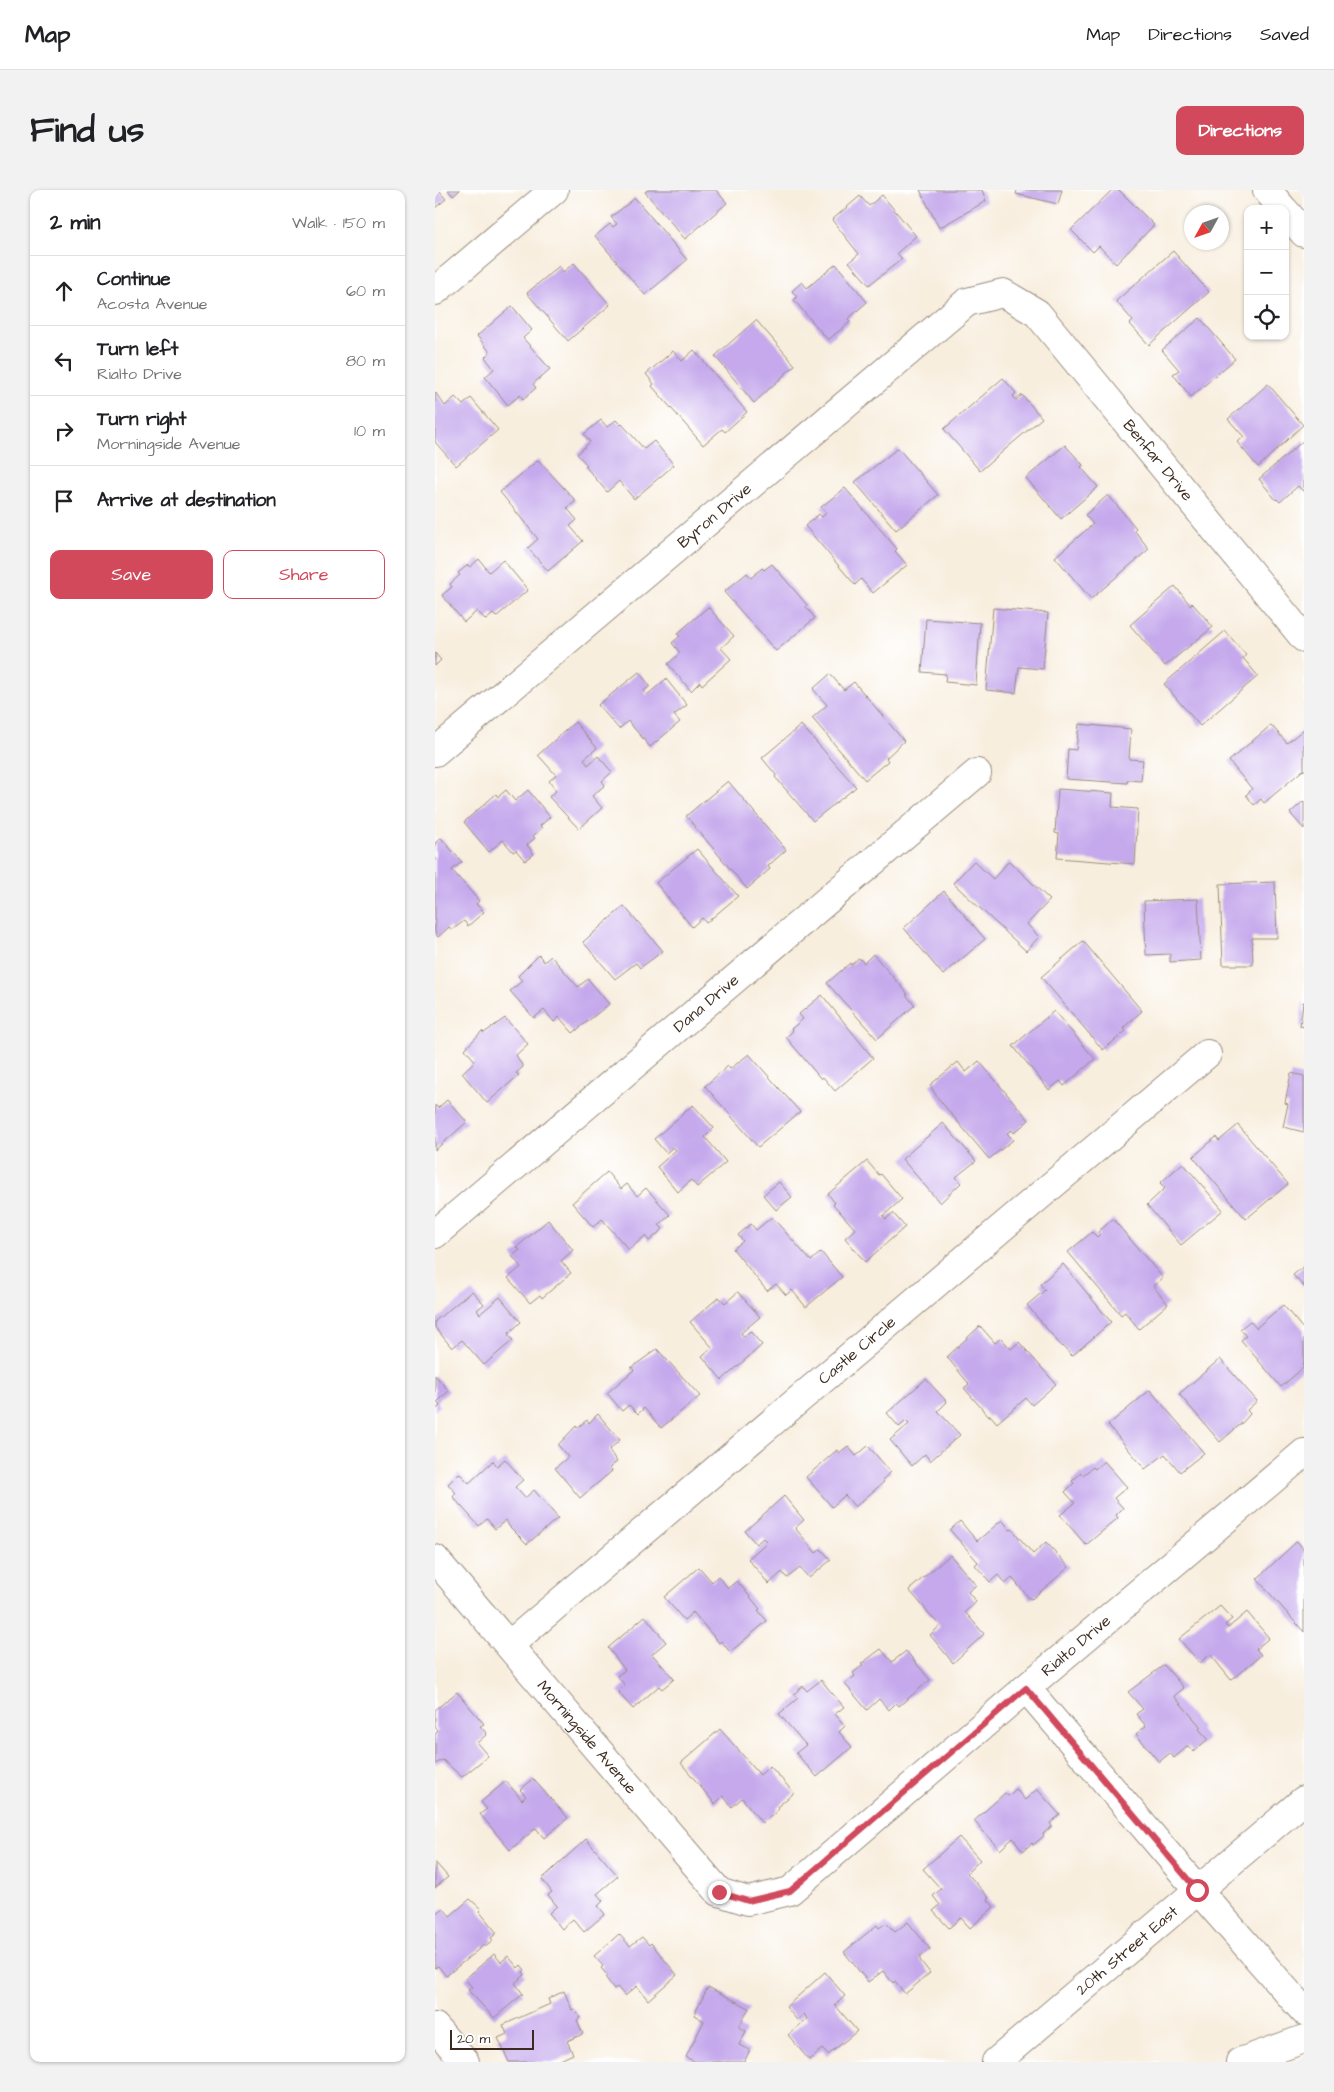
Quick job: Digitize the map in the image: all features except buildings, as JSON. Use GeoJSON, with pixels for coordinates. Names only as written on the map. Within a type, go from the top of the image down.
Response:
{"type":"FeatureCollection","features":[{"type":"Feature","properties":{"kind":"street"},"geometry":{"type":"LineString","coordinates":[[435,291],[554,190]]}},
{"type":"Feature","properties":{"kind":"street"},"geometry":{"type":"LineString","coordinates":[[1267,190],[1280,205]]}},
{"type":"Feature","properties":{"kind":"street"},"geometry":{"type":"LineString","coordinates":[[1289,216],[1304,233]]}},
{"type":"Feature","properties":{"kind":"street","name":"Benfar Drive"},"geometry":{"type":"LineString","coordinates":[[1003,293],[1037,313],[1304,638]]}},
{"type":"Feature","properties":{"kind":"street","name":"Byron Drive"},"geometry":{"type":"LineString","coordinates":[[435,752],[967,302],[1003,293]]}},
{"type":"Feature","properties":{"kind":"street","name":"Dana Drive"},"geometry":{"type":"LineString","coordinates":[[435,1234],[977,773]]}},
{"type":"Feature","properties":{"kind":"street","name":"Castle Circle"},"geometry":{"type":"LineString","coordinates":[[509,1645],[1207,1054]]}},
{"type":"Feature","properties":{"kind":"street","name":"Rialto Drive"},"geometry":{"type":"LineString","coordinates":[[748,1901],[790,1891],[1304,1453]]}},
{"type":"Feature","properties":{"kind":"street","name":"Morningside Avenue"},"geometry":{"type":"LineString","coordinates":[[435,1559],[719,1892],[748,1901]]}},
{"type":"Feature","properties":{"kind":"street"},"geometry":{"type":"LineString","coordinates":[[1026,1688],[1197,1890],[1304,2011]]}},
{"type":"Feature","properties":{"kind":"street","name":"20th Street East"},"geometry":{"type":"LineString","coordinates":[[997,2062],[1304,1800]]}},
{"type":"Feature","properties":{"kind":"street"},"geometry":{"type":"LineString","coordinates":[[435,2027],[465,2062]]}},
{"type":"Feature","properties":{"kind":"street"},"geometry":{"type":"LineString","coordinates":[[1240,2062],[1304,2039]]}},
{"type":"Feature","properties":{"kind":"route"},"geometry":{"type":"LineString","coordinates":[[719,1892],[748,1901],[790,1891],[1026,1688],[1197,1890]]}}]}
